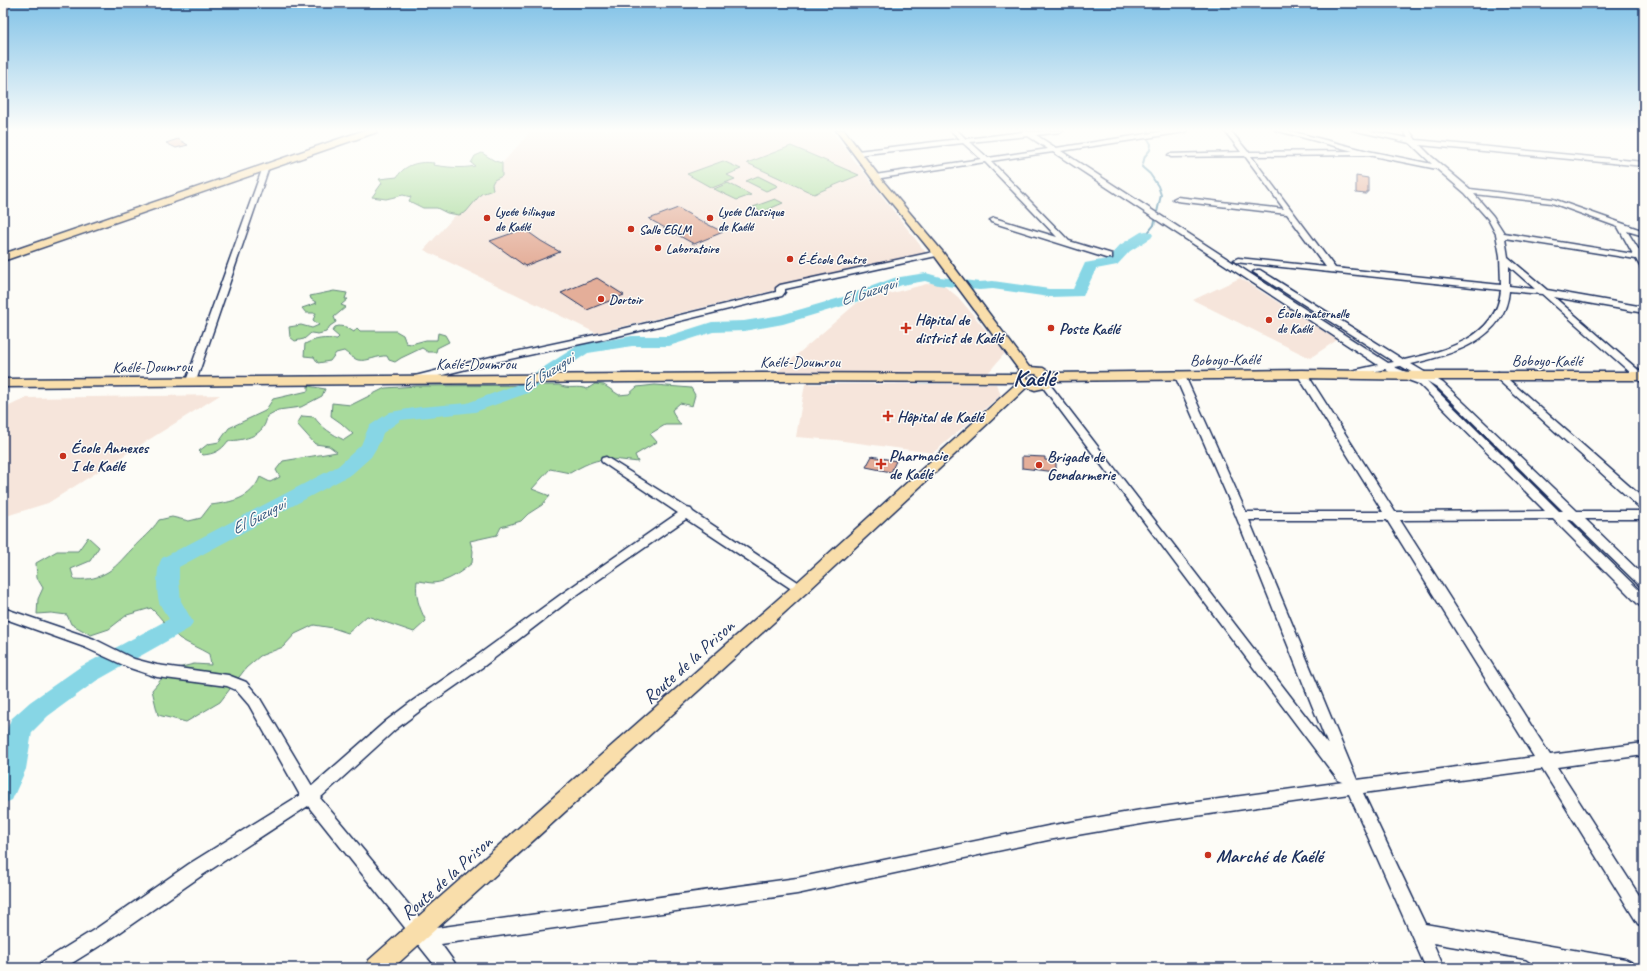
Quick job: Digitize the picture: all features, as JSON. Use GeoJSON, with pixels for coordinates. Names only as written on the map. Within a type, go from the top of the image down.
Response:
{"type":"FeatureCollection","features":[{"type":"Feature","properties":{"kind":"highway"},"geometry":{"type":"LineString","coordinates":[[3,258],[242,175]]}},
{"type":"Feature","properties":{"kind":"main road"},"geometry":{"type":"LineString","coordinates":[[873,175],[938,253],[962,285],[1024,377]]}},
{"type":"Feature","properties":{"kind":"main road","name":"Boboyo-Kaélé"},"geometry":{"type":"LineString","coordinates":[[1024,377],[1035,386],[1046,380],[1180,376],[1345,374],[1403,369],[1426,376],[1498,375],[1642,377]]}},
{"type":"Feature","properties":{"kind":"main road","name":"Kaélé-Doumrou"},"geometry":{"type":"LineString","coordinates":[[3,383],[754,377],[1024,377]]}},
{"type":"Feature","properties":{"kind":"main road","name":"Route de la Prison"},"geometry":{"type":"LineString","coordinates":[[376,968],[422,934],[800,589],[1024,377]]}},
{"type":"Feature","properties":{"kind":"street"},"geometry":{"type":"LineString","coordinates":[[191,381],[263,175]]}},
{"type":"Feature","properties":{"kind":"street"},"geometry":{"type":"LineString","coordinates":[[875,178],[892,175]]}},
{"type":"Feature","properties":{"kind":"street"},"geometry":{"type":"LineString","coordinates":[[1001,175],[1066,242]]}},
{"type":"Feature","properties":{"kind":"street"},"geometry":{"type":"LineString","coordinates":[[1098,175],[1372,355],[1387,367]]}},
{"type":"Feature","properties":{"kind":"street"},"geometry":{"type":"LineString","coordinates":[[1101,175],[1238,260],[1422,382],[1644,603]]}},
{"type":"Feature","properties":{"kind":"street"},"geometry":{"type":"LineString","coordinates":[[1262,175],[1332,269]]}},
{"type":"Feature","properties":{"kind":"street"},"geometry":{"type":"LineString","coordinates":[[1345,374],[1387,367],[1403,369],[1456,350],[1476,338],[1499,315],[1507,288],[1500,235],[1493,223],[1467,191],[1448,175]]}},
{"type":"Feature","properties":{"kind":"street"},"geometry":{"type":"LineString","coordinates":[[1467,191],[1553,201],[1644,234]]}},
{"type":"Feature","properties":{"kind":"street"},"geometry":{"type":"LineString","coordinates":[[1177,199],[1289,212]]}},
{"type":"Feature","properties":{"kind":"street"},"geometry":{"type":"LineString","coordinates":[[994,220],[1109,256]]}},
{"type":"Feature","properties":{"kind":"street"},"geometry":{"type":"LineString","coordinates":[[1621,226],[1641,257],[1644,266]]}},
{"type":"Feature","properties":{"kind":"street"},"geometry":{"type":"LineString","coordinates":[[1500,235],[1641,257]]}},
{"type":"Feature","properties":{"kind":"street"},"geometry":{"type":"LineString","coordinates":[[414,379],[491,360],[618,333],[778,294],[781,292],[780,288],[938,253]]}},
{"type":"Feature","properties":{"kind":"street"},"geometry":{"type":"LineString","coordinates":[[1504,257],[1542,292],[1642,377]]}},
{"type":"Feature","properties":{"kind":"street"},"geometry":{"type":"LineString","coordinates":[[1238,260],[1542,292],[1644,310]]}},
{"type":"Feature","properties":{"kind":"street"},"geometry":{"type":"LineString","coordinates":[[1362,370],[1370,364],[1372,355]]}},
{"type":"Feature","properties":{"kind":"street"},"geometry":{"type":"LineString","coordinates":[[1302,374],[1644,918]]}},
{"type":"Feature","properties":{"kind":"street"},"geometry":{"type":"LineString","coordinates":[[1498,375],[1644,505]]}},
{"type":"Feature","properties":{"kind":"street"},"geometry":{"type":"LineString","coordinates":[[1180,376],[1242,516],[1353,787],[1420,932],[1434,968]]}},
{"type":"Feature","properties":{"kind":"street"},"geometry":{"type":"LineString","coordinates":[[1426,376],[1440,385],[1644,583]]}},
{"type":"Feature","properties":{"kind":"street"},"geometry":{"type":"LineString","coordinates":[[1046,380],[1353,787]]}},
{"type":"Feature","properties":{"kind":"street"},"geometry":{"type":"LineString","coordinates":[[606,460],[800,589]]}},
{"type":"Feature","properties":{"kind":"street"},"geometry":{"type":"LineString","coordinates":[[48,968],[103,934],[200,867],[310,797],[391,725],[416,706],[479,662],[567,596],[686,512]]}},
{"type":"Feature","properties":{"kind":"street"},"geometry":{"type":"LineString","coordinates":[[1242,516],[1644,515]]}},
{"type":"Feature","properties":{"kind":"street"},"geometry":{"type":"LineString","coordinates":[[3,613],[89,643],[130,663],[157,671],[228,681],[241,686],[254,702],[310,797],[448,968]]}},
{"type":"Feature","properties":{"kind":"street"},"geometry":{"type":"LineString","coordinates":[[422,934],[797,886],[1048,833],[1146,816],[1644,749]]}},
{"type":"Feature","properties":{"kind":"street"},"geometry":{"type":"LineString","coordinates":[[1420,932],[1625,968]]}},
{"type":"Feature","properties":{"kind":"street"},"geometry":{"type":"LineString","coordinates":[[1524,950],[1558,968]]}},
{"type":"Feature","properties":{"kind":"shaded area","name":"Lycée Classique de Kaélé"},"geometry":{"type":"Polygon","coordinates":[[[491,175],[866,175],[927,254],[596,333],[424,250],[491,175]]]}},
{"type":"Feature","properties":{"kind":"shaded area","name":"École maternelle de Kaélé"},"geometry":{"type":"Polygon","coordinates":[[[1240,278],[1337,340],[1310,358],[1193,300],[1240,278]]]}},
{"type":"Feature","properties":{"kind":"shaded area","name":"Hôpital de district de Kaélé"},"geometry":{"type":"Polygon","coordinates":[[[938,281],[958,297],[1005,353],[988,373],[777,372],[858,302],[938,281]]]}},
{"type":"Feature","properties":{"kind":"shaded area","name":"Hôpital de Kaélé"},"geometry":{"type":"Polygon","coordinates":[[[805,384],[996,384],[1001,395],[933,453],[836,440],[796,437],[805,384]]]}},
{"type":"Feature","properties":{"kind":"shaded area","name":"École Annexes I de Kaélé"},"geometry":{"type":"Polygon","coordinates":[[[220,395],[48,503],[3,517],[3,409],[26,398],[220,395]]]}},
{"type":"Feature","properties":{"kind":"green space"},"geometry":{"type":"Polygon","coordinates":[[[398,175],[502,175],[494,180],[492,184],[493,190],[481,194],[466,212],[459,215],[447,213],[437,208],[423,208],[409,201],[411,197],[403,195],[386,199],[372,197],[382,183],[379,179],[397,177],[398,175]]]}},
{"type":"Feature","properties":{"kind":"green space"},"geometry":{"type":"Polygon","coordinates":[[[689,175],[728,175],[735,179],[712,188],[689,175]]]}},
{"type":"Feature","properties":{"kind":"green space"},"geometry":{"type":"Polygon","coordinates":[[[774,175],[858,175],[814,194],[774,175]]]}},
{"type":"Feature","properties":{"kind":"green space"},"geometry":{"type":"Polygon","coordinates":[[[758,176],[778,186],[766,191],[746,181],[758,176]]]}},
{"type":"Feature","properties":{"kind":"green space"},"geometry":{"type":"Polygon","coordinates":[[[728,183],[751,195],[737,200],[714,189],[728,183]]]}},
{"type":"Feature","properties":{"kind":"green space"},"geometry":{"type":"Polygon","coordinates":[[[775,199],[783,203],[762,212],[753,207],[775,199]]]}},
{"type":"Feature","properties":{"kind":"green space"},"geometry":{"type":"Polygon","coordinates":[[[334,291],[347,293],[345,299],[348,299],[341,305],[346,307],[334,317],[336,322],[330,326],[326,332],[318,334],[311,333],[304,339],[295,341],[290,337],[289,327],[301,325],[312,328],[319,325],[313,320],[316,313],[306,313],[302,308],[317,303],[311,299],[310,296],[334,291]]]}},
{"type":"Feature","properties":{"kind":"green space"},"geometry":{"type":"Polygon","coordinates":[[[335,327],[346,327],[354,332],[357,328],[360,331],[396,331],[403,335],[406,343],[411,344],[426,340],[437,340],[438,333],[445,335],[449,342],[437,348],[436,352],[428,352],[422,348],[395,362],[389,360],[387,356],[358,360],[344,351],[336,353],[330,361],[318,363],[314,357],[304,356],[305,344],[321,339],[337,339],[339,337],[332,331],[335,327]]]}},
{"type":"Feature","properties":{"kind":"green space"},"geometry":{"type":"Polygon","coordinates":[[[595,384],[604,385],[619,395],[629,394],[637,387],[655,385],[691,388],[695,395],[692,406],[680,403],[672,410],[681,425],[665,425],[650,434],[657,442],[635,455],[638,462],[610,459],[602,460],[580,467],[570,473],[550,469],[532,489],[550,496],[542,505],[528,514],[521,521],[501,527],[497,535],[470,541],[473,551],[472,563],[454,576],[444,581],[433,583],[417,581],[418,601],[426,621],[414,632],[367,616],[348,633],[333,628],[314,625],[295,634],[283,647],[260,656],[246,668],[220,702],[186,722],[158,715],[152,690],[169,670],[194,664],[211,665],[209,654],[179,638],[151,608],[127,615],[109,629],[91,635],[71,624],[67,615],[51,613],[37,614],[38,599],[43,588],[37,578],[36,563],[57,551],[78,551],[88,537],[99,547],[90,561],[71,569],[74,579],[86,579],[101,576],[115,566],[156,525],[159,520],[172,517],[189,521],[201,518],[211,505],[233,501],[246,495],[252,490],[260,477],[270,482],[280,477],[276,470],[283,461],[337,452],[329,446],[315,444],[297,424],[302,416],[314,417],[320,424],[344,440],[353,434],[331,416],[332,403],[351,405],[385,388],[417,386],[559,385],[587,389],[595,384]]]}},
{"type":"Feature","properties":{"kind":"green space"},"geometry":{"type":"Polygon","coordinates":[[[308,386],[325,389],[322,396],[301,407],[278,410],[267,416],[262,428],[253,436],[228,441],[220,450],[211,454],[203,455],[199,451],[208,444],[219,442],[229,428],[265,411],[273,399],[308,391],[308,386]]]}},
{"type":"Feature","properties":{"kind":"building"},"geometry":{"type":"Polygon","coordinates":[[[1356,176],[1368,178],[1368,192],[1366,192],[1366,194],[1356,193],[1356,176]]]}},
{"type":"Feature","properties":{"kind":"building"},"geometry":{"type":"Polygon","coordinates":[[[678,208],[723,232],[694,244],[649,219],[678,208]]]}},
{"type":"Feature","properties":{"kind":"building"},"geometry":{"type":"Polygon","coordinates":[[[524,229],[560,252],[525,266],[490,241],[524,229]]]}},
{"type":"Feature","properties":{"kind":"building"},"geometry":{"type":"Polygon","coordinates":[[[597,278],[624,295],[587,310],[561,293],[597,278]]]}},
{"type":"Feature","properties":{"kind":"building","name":"Pharmacie de Kaélé"},"geometry":{"type":"Polygon","coordinates":[[[872,456],[896,461],[891,472],[866,467],[872,456]]]}},
{"type":"Feature","properties":{"kind":"building","name":"Brigade de Gendarmerie"},"geometry":{"type":"Polygon","coordinates":[[[1022,456],[1045,457],[1045,460],[1056,461],[1056,472],[1022,468],[1022,456]]]}},
{"type":"Feature","properties":{"kind":"waterway","name":"El Guzugui"},"geometry":{"type":"LineString","coordinates":[[1146,235],[1154,225],[1161,195],[1158,186],[1151,175]]}},
{"type":"Feature","properties":{"kind":"waterway","name":"El Guzugui"},"geometry":{"type":"LineString","coordinates":[[3,792],[13,769],[20,727],[39,709],[88,674],[182,622],[170,602],[168,580],[169,563],[345,470],[368,448],[375,430],[396,416],[420,412],[469,408],[522,389],[583,349],[632,341],[669,341],[712,327],[744,326],[783,319],[848,300],[899,281],[926,277],[938,281],[979,286],[993,285],[1049,293],[1078,293],[1090,266],[1112,262],[1125,248],[1146,235]]}},
{"type":"Feature","properties":{"kind":"place","name":"Lycée bilingue de Kaélé"},"geometry":{"type":"Point","coordinates":[487,218]}},
{"type":"Feature","properties":{"kind":"place","name":"Lycée Classique de Kaélé"},"geometry":{"type":"Point","coordinates":[710,218]}},
{"type":"Feature","properties":{"kind":"place","name":"Salle EGLM"},"geometry":{"type":"Point","coordinates":[631,229]}},
{"type":"Feature","properties":{"kind":"place","name":"Laboratoire"},"geometry":{"type":"Point","coordinates":[658,248]}},
{"type":"Feature","properties":{"kind":"place","name":"É-École Centre"},"geometry":{"type":"Point","coordinates":[790,259]}},
{"type":"Feature","properties":{"kind":"place","name":"Dortoir"},"geometry":{"type":"Point","coordinates":[601,299]}},
{"type":"Feature","properties":{"kind":"place","name":"École maternelle de Kaélé"},"geometry":{"type":"Point","coordinates":[1269,320]}},
{"type":"Feature","properties":{"kind":"place","name":"Hôpital de district de Kaélé"},"geometry":{"type":"Point","coordinates":[906,328]}},
{"type":"Feature","properties":{"kind":"place","name":"Poste Kaélé"},"geometry":{"type":"Point","coordinates":[1051,328]}},
{"type":"Feature","properties":{"kind":"place","name":"Hôpital de Kaélé"},"geometry":{"type":"Point","coordinates":[888,416]}},
{"type":"Feature","properties":{"kind":"place","name":"École Annexes I de Kaélé"},"geometry":{"type":"Point","coordinates":[63,456]}},
{"type":"Feature","properties":{"kind":"place","name":"Pharmacie de Kaélé"},"geometry":{"type":"Point","coordinates":[881,464]}},
{"type":"Feature","properties":{"kind":"place","name":"Brigade de Gendarmerie"},"geometry":{"type":"Point","coordinates":[1039,465]}},
{"type":"Feature","properties":{"kind":"place","name":"Marché de Kaélé"},"geometry":{"type":"Point","coordinates":[1208,855]}},
{"type":"Feature","properties":{"kind":"district","name":"Kaélé"},"geometry":{"type":"Point","coordinates":[1034,378]}}]}
